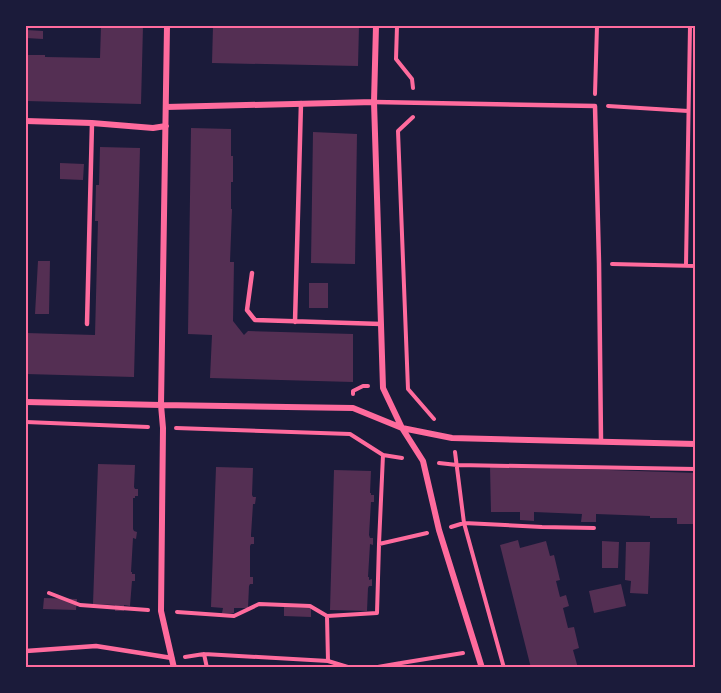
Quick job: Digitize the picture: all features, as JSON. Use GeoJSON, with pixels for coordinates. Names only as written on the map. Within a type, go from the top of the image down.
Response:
{"type":"FeatureCollection","features":[{"type":"Feature","properties":{"kind":"street"},"geometry":{"type":"LineString","coordinates":[[167,26],[161,405],[163,428],[161,611],[174,668]]}},
{"type":"Feature","properties":{"kind":"street"},"geometry":{"type":"LineString","coordinates":[[376,26],[374,102],[383,388],[402,428],[423,461],[439,531],[482,668]]}},
{"type":"Feature","properties":{"kind":"street"},"geometry":{"type":"LineString","coordinates":[[166,107],[374,102]]}},
{"type":"Feature","properties":{"kind":"street"},"geometry":{"type":"LineString","coordinates":[[26,121],[153,128],[166,126]]}},
{"type":"Feature","properties":{"kind":"street"},"geometry":{"type":"LineString","coordinates":[[26,402],[353,408],[402,428],[452,438],[696,444]]}},
{"type":"Feature","properties":{"kind":"lane"},"geometry":{"type":"LineString","coordinates":[[374,102],[595,106],[601,441]]}},
{"type":"Feature","properties":{"kind":"lane"},"geometry":{"type":"LineString","coordinates":[[295,322],[301,103]]}},
{"type":"Feature","properties":{"kind":"lane"},"geometry":{"type":"LineString","coordinates":[[87,324],[92,123]]}},
{"type":"Feature","properties":{"kind":"lane"},"geometry":{"type":"LineString","coordinates":[[252,273],[248,310],[255,320],[381,324]]}},
{"type":"Feature","properties":{"kind":"lane"},"geometry":{"type":"LineString","coordinates":[[26,651],[96,646],[172,658]]}},
{"type":"Feature","properties":{"kind":"path"},"geometry":{"type":"LineString","coordinates":[[397,26],[396,59],[412,79],[414,103],[413,117],[398,131],[408,389],[452,438],[464,523],[504,668]]}},
{"type":"Feature","properties":{"kind":"path"},"geometry":{"type":"LineString","coordinates":[[597,26],[595,106],[688,111]]}},
{"type":"Feature","properties":{"kind":"path"},"geometry":{"type":"LineString","coordinates":[[686,265],[690,26]]}},
{"type":"Feature","properties":{"kind":"path"},"geometry":{"type":"LineString","coordinates":[[599,263],[696,266]]}},
{"type":"Feature","properties":{"kind":"path"},"geometry":{"type":"LineString","coordinates":[[26,422],[350,434]]}},
{"type":"Feature","properties":{"kind":"path"},"geometry":{"type":"LineString","coordinates":[[49,593],[80,605],[234,616],[259,604],[310,606],[327,616],[377,613],[383,455]]}},
{"type":"Feature","properties":{"kind":"path"},"geometry":{"type":"LineString","coordinates":[[457,465],[696,469]]}},
{"type":"Feature","properties":{"kind":"path"},"geometry":{"type":"LineString","coordinates":[[380,544],[464,523],[594,528]]}},
{"type":"Feature","properties":{"kind":"path"},"geometry":{"type":"LineString","coordinates":[[327,616],[328,661]]}},
{"type":"Feature","properties":{"kind":"path"},"geometry":{"type":"LineString","coordinates":[[372,668],[499,648]]}},
{"type":"Feature","properties":{"kind":"path"},"geometry":{"type":"LineString","coordinates":[[204,654],[207,668]]}},
{"type":"Feature","properties":{"kind":"path"},"geometry":{"type":"LineString","coordinates":[[172,658],[204,654],[328,661],[351,668]]}},
{"type":"Feature","properties":{"kind":"building"},"geometry":{"type":"Polygon","coordinates":[[[101,26],[143,26],[141,104],[26,101],[26,55],[100,58],[101,26]]]}},
{"type":"Feature","properties":{"kind":"building"},"geometry":{"type":"Polygon","coordinates":[[[213,26],[359,26],[358,66],[212,63],[213,26]]]}},
{"type":"Feature","properties":{"kind":"building"},"geometry":{"type":"Polygon","coordinates":[[[26,30],[43,31],[43,39],[26,38],[26,30]]]}},
{"type":"Feature","properties":{"kind":"building"},"geometry":{"type":"Polygon","coordinates":[[[191,128],[231,129],[233,182],[231,182],[230,262],[234,262],[233,321],[244,335],[248,331],[353,334],[353,382],[210,378],[212,335],[188,334],[191,128]]]}},
{"type":"Feature","properties":{"kind":"building"},"geometry":{"type":"Polygon","coordinates":[[[313,132],[357,134],[355,264],[311,263],[313,132]]]}},
{"type":"Feature","properties":{"kind":"building"},"geometry":{"type":"Polygon","coordinates":[[[100,147],[140,148],[134,377],[26,374],[26,333],[95,335],[98,221],[95,221],[100,147]]]}},
{"type":"Feature","properties":{"kind":"building"},"geometry":{"type":"Polygon","coordinates":[[[60,163],[84,164],[83,180],[60,179],[60,163]]]}},
{"type":"Feature","properties":{"kind":"building"},"geometry":{"type":"Polygon","coordinates":[[[38,261],[50,261],[49,314],[35,314],[38,261]]]}},
{"type":"Feature","properties":{"kind":"building"},"geometry":{"type":"Polygon","coordinates":[[[309,283],[328,283],[328,308],[309,308],[309,283]]]}},
{"type":"Feature","properties":{"kind":"building"},"geometry":{"type":"Polygon","coordinates":[[[98,464],[135,465],[134,487],[138,489],[138,496],[133,498],[133,529],[137,532],[136,539],[133,538],[131,572],[135,574],[135,581],[132,581],[130,606],[124,605],[124,611],[115,611],[115,605],[93,604],[98,464]]]}},
{"type":"Feature","properties":{"kind":"building"},"geometry":{"type":"Polygon","coordinates":[[[490,466],[696,473],[696,524],[677,524],[677,518],[596,514],[596,522],[581,522],[582,514],[534,512],[534,521],[520,520],[520,512],[491,512],[490,466]]]}},
{"type":"Feature","properties":{"kind":"building"},"geometry":{"type":"Polygon","coordinates":[[[216,467],[253,468],[252,495],[256,497],[255,504],[253,504],[251,537],[254,537],[254,544],[250,546],[250,577],[253,577],[253,584],[249,586],[248,608],[234,608],[234,613],[222,613],[223,608],[211,607],[216,467]]]}},
{"type":"Feature","properties":{"kind":"building"},"geometry":{"type":"Polygon","coordinates":[[[334,470],[371,471],[370,493],[374,495],[374,502],[371,502],[369,535],[373,538],[373,545],[370,544],[368,577],[369,580],[372,579],[372,586],[368,588],[367,611],[330,610],[334,470]]]}},
{"type":"Feature","properties":{"kind":"building"},"geometry":{"type":"Polygon","coordinates":[[[518,540],[520,548],[546,541],[550,556],[554,555],[560,580],[556,581],[560,597],[566,595],[569,606],[563,608],[568,628],[574,627],[579,648],[573,650],[578,668],[531,668],[500,545],[518,540]]]}},
{"type":"Feature","properties":{"kind":"building"},"geometry":{"type":"Polygon","coordinates":[[[602,541],[619,542],[618,568],[602,568],[602,541]]]}},
{"type":"Feature","properties":{"kind":"building"},"geometry":{"type":"Polygon","coordinates":[[[626,542],[650,542],[648,594],[630,593],[631,581],[625,580],[626,542]]]}},
{"type":"Feature","properties":{"kind":"building"},"geometry":{"type":"Polygon","coordinates":[[[621,584],[626,606],[594,613],[589,591],[621,584]]]}},
{"type":"Feature","properties":{"kind":"building"},"geometry":{"type":"Polygon","coordinates":[[[44,598],[77,599],[76,610],[43,609],[44,598]]]}},
{"type":"Feature","properties":{"kind":"building"},"geometry":{"type":"Polygon","coordinates":[[[284,607],[311,608],[311,617],[284,616],[284,607]]]}}]}
